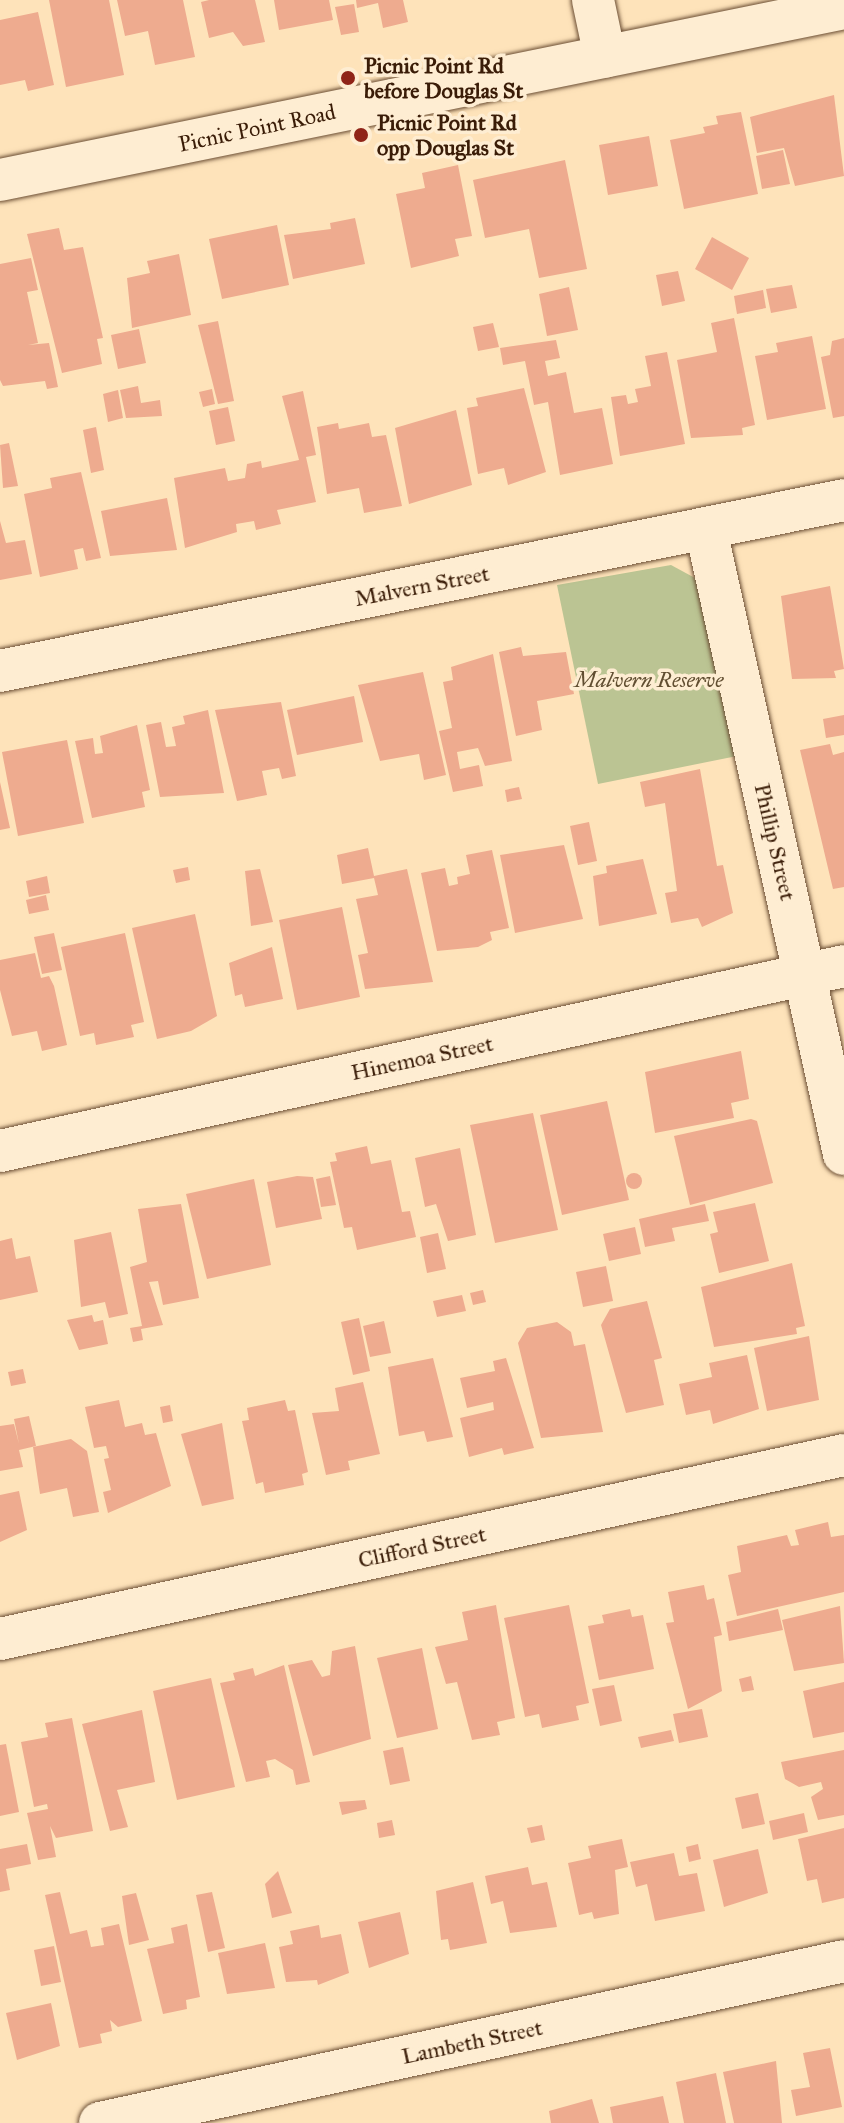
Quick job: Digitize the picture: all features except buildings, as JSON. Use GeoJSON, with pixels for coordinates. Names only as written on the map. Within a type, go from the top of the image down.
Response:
{"type":"FeatureCollection","features":[{"type":"Feature","properties":{"kind":"street"},"geometry":{"type":"LineString","coordinates":[[593,0],[605,57]]}},
{"type":"Feature","properties":{"kind":"street","name":"Picnic Point Road"},"geometry":{"type":"LineString","coordinates":[[0,180],[844,8]]}},
{"type":"Feature","properties":{"kind":"street","name":"Malvern Street"},"geometry":{"type":"LineString","coordinates":[[0,671],[844,500]]}},
{"type":"Feature","properties":{"kind":"street","name":"Phillip Street"},"geometry":{"type":"LineString","coordinates":[[706,530],[824,970],[844,1154]]}},
{"type":"Feature","properties":{"kind":"street","name":"Hinemoa Street"},"geometry":{"type":"LineString","coordinates":[[0,1151],[824,970]]}},
{"type":"Feature","properties":{"kind":"street","name":"Clifford Street"},"geometry":{"type":"LineString","coordinates":[[0,1639],[844,1455]]}},
{"type":"Feature","properties":{"kind":"street","name":"Lambeth Street"},"geometry":{"type":"LineString","coordinates":[[112,2122],[844,1961]]}},
{"type":"Feature","properties":{"kind":"green space","name":"Malvern Reserve"},"geometry":{"type":"Polygon","coordinates":[[[671,565],[695,578],[737,756],[598,784],[557,585],[671,565]]]}},
{"type":"Feature","properties":{"kind":"place","name":"Picnic Point Rd before Douglas St"},"geometry":{"type":"Point","coordinates":[348,78]}},
{"type":"Feature","properties":{"kind":"place","name":"Picnic Point Rd opp Douglas St"},"geometry":{"type":"Point","coordinates":[361,135]}}]}
